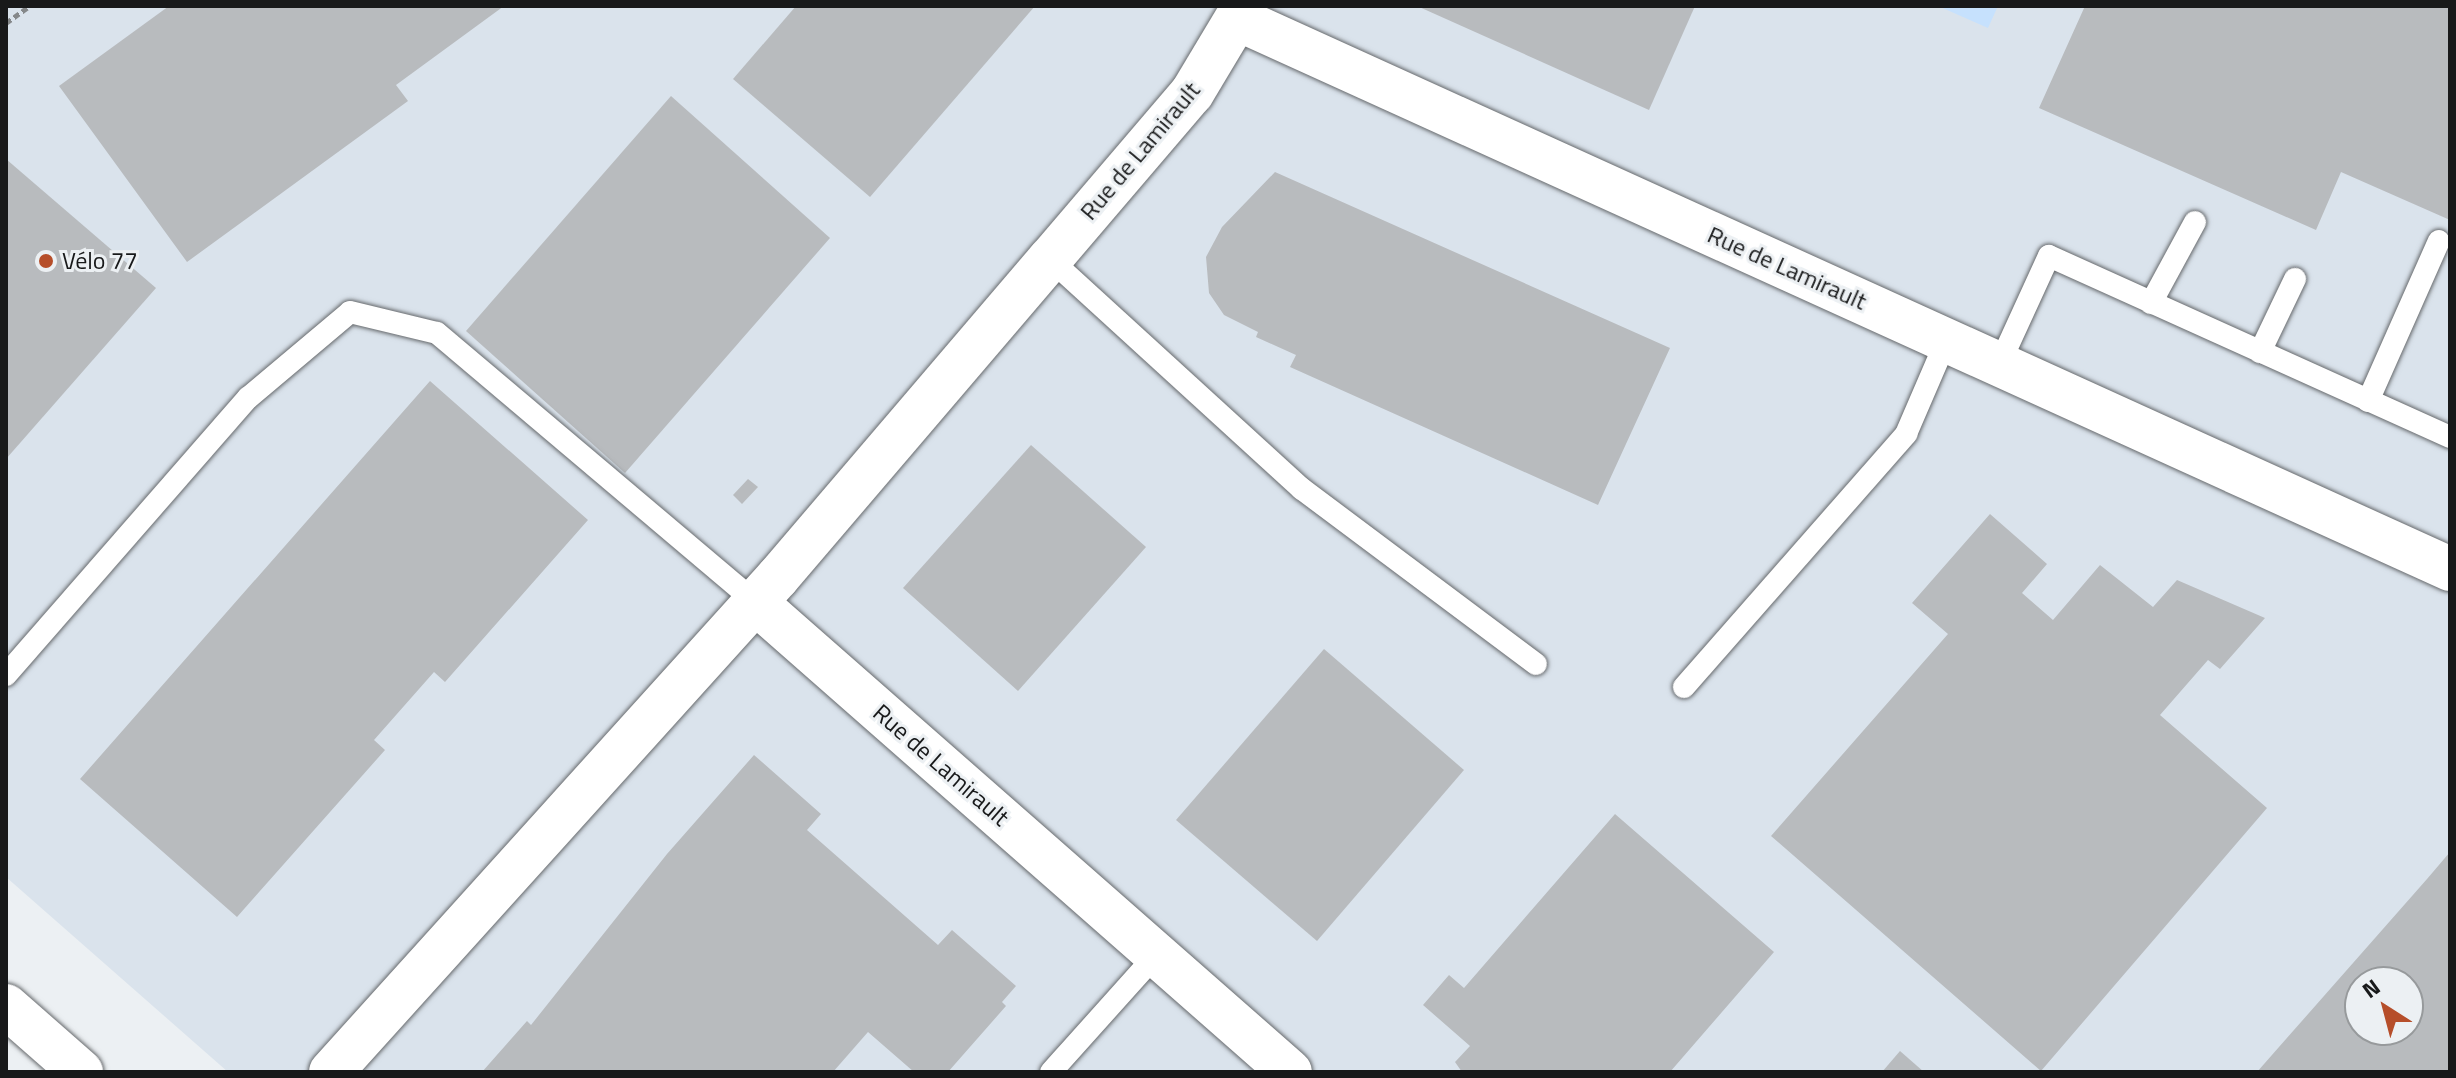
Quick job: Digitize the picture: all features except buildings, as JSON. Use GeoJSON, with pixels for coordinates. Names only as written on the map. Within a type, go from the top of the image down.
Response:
{"type":"FeatureCollection","features":[{"type":"Feature","properties":{"kind":"street","name":"Rue de Lamirault"},"geometry":{"type":"LineString","coordinates":[[1290,1072],[755,602],[1192,93],[1241,12],[1946,341],[2450,569]]}},
{"type":"Feature","properties":{"kind":"street"},"geometry":{"type":"LineString","coordinates":[[331,1072],[755,602]]}},
{"type":"Feature","properties":{"kind":"street"},"geometry":{"type":"LineString","coordinates":[[6,1006],[81,1072]]}},
{"type":"Feature","properties":{"kind":"lane"},"geometry":{"type":"LineString","coordinates":[[2151,303],[2195,222]]}},
{"type":"Feature","properties":{"kind":"lane"},"geometry":{"type":"LineString","coordinates":[[2368,401],[2439,241]]}},
{"type":"Feature","properties":{"kind":"lane"},"geometry":{"type":"LineString","coordinates":[[1999,365],[2049,256],[2450,437]]}},
{"type":"Feature","properties":{"kind":"lane"},"geometry":{"type":"LineString","coordinates":[[1050,259],[1302,489],[1536,664]]}},
{"type":"Feature","properties":{"kind":"lane"},"geometry":{"type":"LineString","coordinates":[[2260,352],[2295,279]]}},
{"type":"Feature","properties":{"kind":"lane"},"geometry":{"type":"LineString","coordinates":[[6,675],[248,398],[350,312],[437,333],[755,602]]}},
{"type":"Feature","properties":{"kind":"lane"},"geometry":{"type":"LineString","coordinates":[[1684,687],[1906,434],[1946,341]]}},
{"type":"Feature","properties":{"kind":"lane"},"geometry":{"type":"LineString","coordinates":[[1051,1072],[1156,955]]}},
{"type":"Feature","properties":{"kind":"path"},"geometry":{"type":"LineString","coordinates":[[6,23],[29,6]]}},
{"type":"Feature","properties":{"kind":"shaded area"},"geometry":{"type":"Polygon","coordinates":[[[6,6],[2450,6],[2450,1072],[228,1072],[6,877],[6,6]]]}},
{"type":"Feature","properties":{"kind":"shaded area"},"geometry":{"type":"Polygon","coordinates":[[[1938,6],[1998,6],[1988,28],[1938,6]]]}},
{"type":"Feature","properties":{"kind":"place","name":"Vélo 77"},"geometry":{"type":"Point","coordinates":[46,261]}}]}
